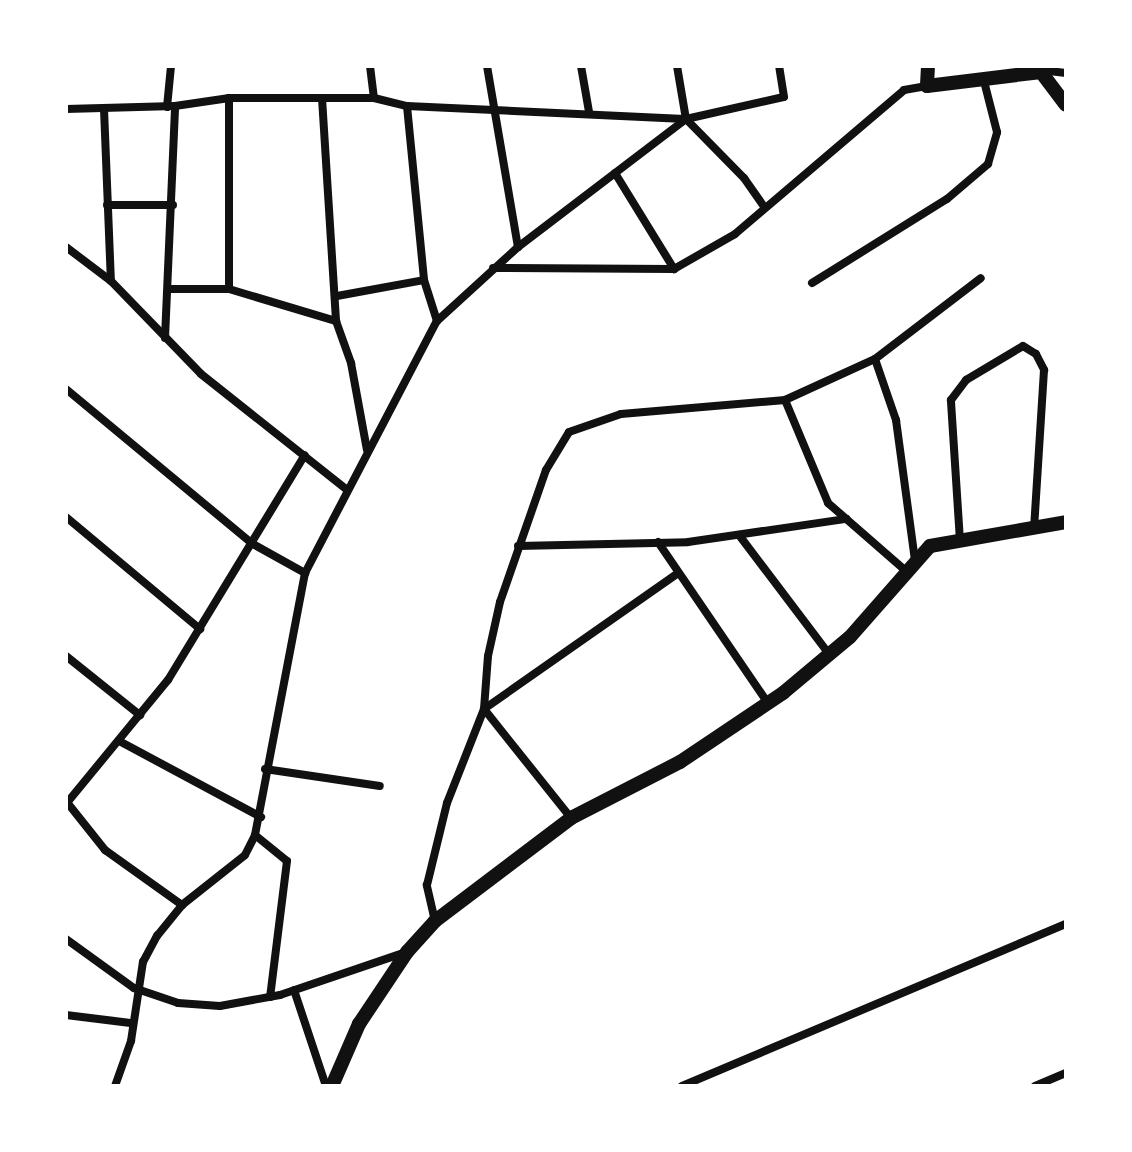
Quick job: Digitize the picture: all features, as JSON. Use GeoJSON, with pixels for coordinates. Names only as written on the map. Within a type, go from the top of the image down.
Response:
{"type":"FeatureCollection","features":[{"type":"Feature","properties":{"kind":"street"},"geometry":{"type":"LineString","coordinates":[[165,338],[173,205],[171,66]]}},
{"type":"Feature","properties":{"kind":"street"},"geometry":{"type":"LineString","coordinates":[[370,66],[374,98]]}},
{"type":"Feature","properties":{"kind":"street"},"geometry":{"type":"LineString","coordinates":[[487,66],[518,247]]}},
{"type":"Feature","properties":{"kind":"street"},"geometry":{"type":"LineString","coordinates":[[581,66],[589,112]]}},
{"type":"Feature","properties":{"kind":"street"},"geometry":{"type":"LineString","coordinates":[[677,66],[686,119],[744,178],[764,207]]}},
{"type":"Feature","properties":{"kind":"street"},"geometry":{"type":"LineString","coordinates":[[66,109],[171,106],[229,98],[374,98],[407,106],[496,107],[686,119],[784,97],[779,66]]}},
{"type":"Feature","properties":{"kind":"street"},"geometry":{"type":"LineString","coordinates":[[927,86],[928,66]]}},
{"type":"Feature","properties":{"kind":"street"},"geometry":{"type":"LineString","coordinates":[[493,268],[674,269],[735,234],[904,90],[984,81],[1042,69],[1066,73]]}},
{"type":"Feature","properties":{"kind":"street"},"geometry":{"type":"LineString","coordinates":[[1042,69],[1066,105]]}},
{"type":"Feature","properties":{"kind":"street"},"geometry":{"type":"LineString","coordinates":[[812,283],[947,199],[988,164],[997,132],[984,81]]}},
{"type":"Feature","properties":{"kind":"street"},"geometry":{"type":"LineString","coordinates":[[229,98],[229,289]]}},
{"type":"Feature","properties":{"kind":"street"},"geometry":{"type":"LineString","coordinates":[[322,98],[337,296],[336,321],[351,363],[367,450]]}},
{"type":"Feature","properties":{"kind":"street"},"geometry":{"type":"LineString","coordinates":[[407,106],[424,280],[437,321]]}},
{"type":"Feature","properties":{"kind":"street"},"geometry":{"type":"LineString","coordinates":[[104,109],[111,281]]}},
{"type":"Feature","properties":{"kind":"street"},"geometry":{"type":"LineString","coordinates":[[115,1086],[131,1041],[131,1023],[143,962],[182,905],[245,855],[255,835],[261,817],[265,769],[305,573],[345,488],[437,321],[518,247],[686,119]]}},
{"type":"Feature","properties":{"kind":"street"},"geometry":{"type":"LineString","coordinates":[[615,173],[674,269]]}},
{"type":"Feature","properties":{"kind":"street"},"geometry":{"type":"LineString","coordinates":[[107,205],[173,205]]}},
{"type":"Feature","properties":{"kind":"street"},"geometry":{"type":"LineString","coordinates":[[66,247],[111,281],[201,374],[345,488]]}},
{"type":"Feature","properties":{"kind":"street"},"geometry":{"type":"LineString","coordinates":[[435,921],[427,885],[447,803],[484,709],[488,656],[518,546],[546,470],[569,432],[621,414],[785,400],[875,359],[981,278]]}},
{"type":"Feature","properties":{"kind":"street"},"geometry":{"type":"LineString","coordinates":[[337,296],[424,280]]}},
{"type":"Feature","properties":{"kind":"street"},"geometry":{"type":"LineString","coordinates":[[170,289],[229,289],[336,321]]}},
{"type":"Feature","properties":{"kind":"street"},"geometry":{"type":"LineString","coordinates":[[960,541],[951,400],[966,380],[1023,346],[1036,354],[1044,370],[1034,528]]}},
{"type":"Feature","properties":{"kind":"street"},"geometry":{"type":"LineString","coordinates":[[875,359],[896,420],[911,568]]}},
{"type":"Feature","properties":{"kind":"street"},"geometry":{"type":"LineString","coordinates":[[66,389],[253,544],[305,573]]}},
{"type":"Feature","properties":{"kind":"street"},"geometry":{"type":"LineString","coordinates":[[785,400],[828,503],[911,568]]}},
{"type":"Feature","properties":{"kind":"street"},"geometry":{"type":"LineString","coordinates":[[182,905],[105,850],[66,802],[121,742],[200,629],[305,455]]}},
{"type":"Feature","properties":{"kind":"street"},"geometry":{"type":"LineString","coordinates":[[66,517],[200,629]]}},
{"type":"Feature","properties":{"kind":"street"},"geometry":{"type":"LineString","coordinates":[[518,546],[658,542],[739,535],[846,519]]}},
{"type":"Feature","properties":{"kind":"street"},"geometry":{"type":"LineString","coordinates":[[329,1086],[359,1024],[407,952],[435,921],[571,818],[680,762],[768,703],[829,654],[930,546],[1066,522]]}},
{"type":"Feature","properties":{"kind":"street"},"geometry":{"type":"LineString","coordinates":[[739,535],[829,654]]}},
{"type":"Feature","properties":{"kind":"street"},"geometry":{"type":"LineString","coordinates":[[658,542],[768,703]]}},
{"type":"Feature","properties":{"kind":"street"},"geometry":{"type":"LineString","coordinates":[[484,709],[677,574]]}},
{"type":"Feature","properties":{"kind":"street"},"geometry":{"type":"LineString","coordinates":[[66,656],[140,715]]}},
{"type":"Feature","properties":{"kind":"street"},"geometry":{"type":"LineString","coordinates":[[484,709],[571,818]]}},
{"type":"Feature","properties":{"kind":"street"},"geometry":{"type":"LineString","coordinates":[[121,742],[261,817]]}},
{"type":"Feature","properties":{"kind":"street"},"geometry":{"type":"LineString","coordinates":[[265,769],[380,786]]}},
{"type":"Feature","properties":{"kind":"street"},"geometry":{"type":"LineString","coordinates":[[255,835],[287,861],[270,997]]}},
{"type":"Feature","properties":{"kind":"street"},"geometry":{"type":"LineString","coordinates":[[682,1086],[1066,924]]}},
{"type":"Feature","properties":{"kind":"street"},"geometry":{"type":"LineString","coordinates":[[66,939],[138,989],[178,1003],[220,1006],[270,997],[407,952]]}},
{"type":"Feature","properties":{"kind":"street"},"geometry":{"type":"LineString","coordinates":[[294,990],[329,1086]]}},
{"type":"Feature","properties":{"kind":"street"},"geometry":{"type":"LineString","coordinates":[[66,1015],[131,1023]]}},
{"type":"Feature","properties":{"kind":"street"},"geometry":{"type":"LineString","coordinates":[[1035,1086],[1066,1073]]}}]}
